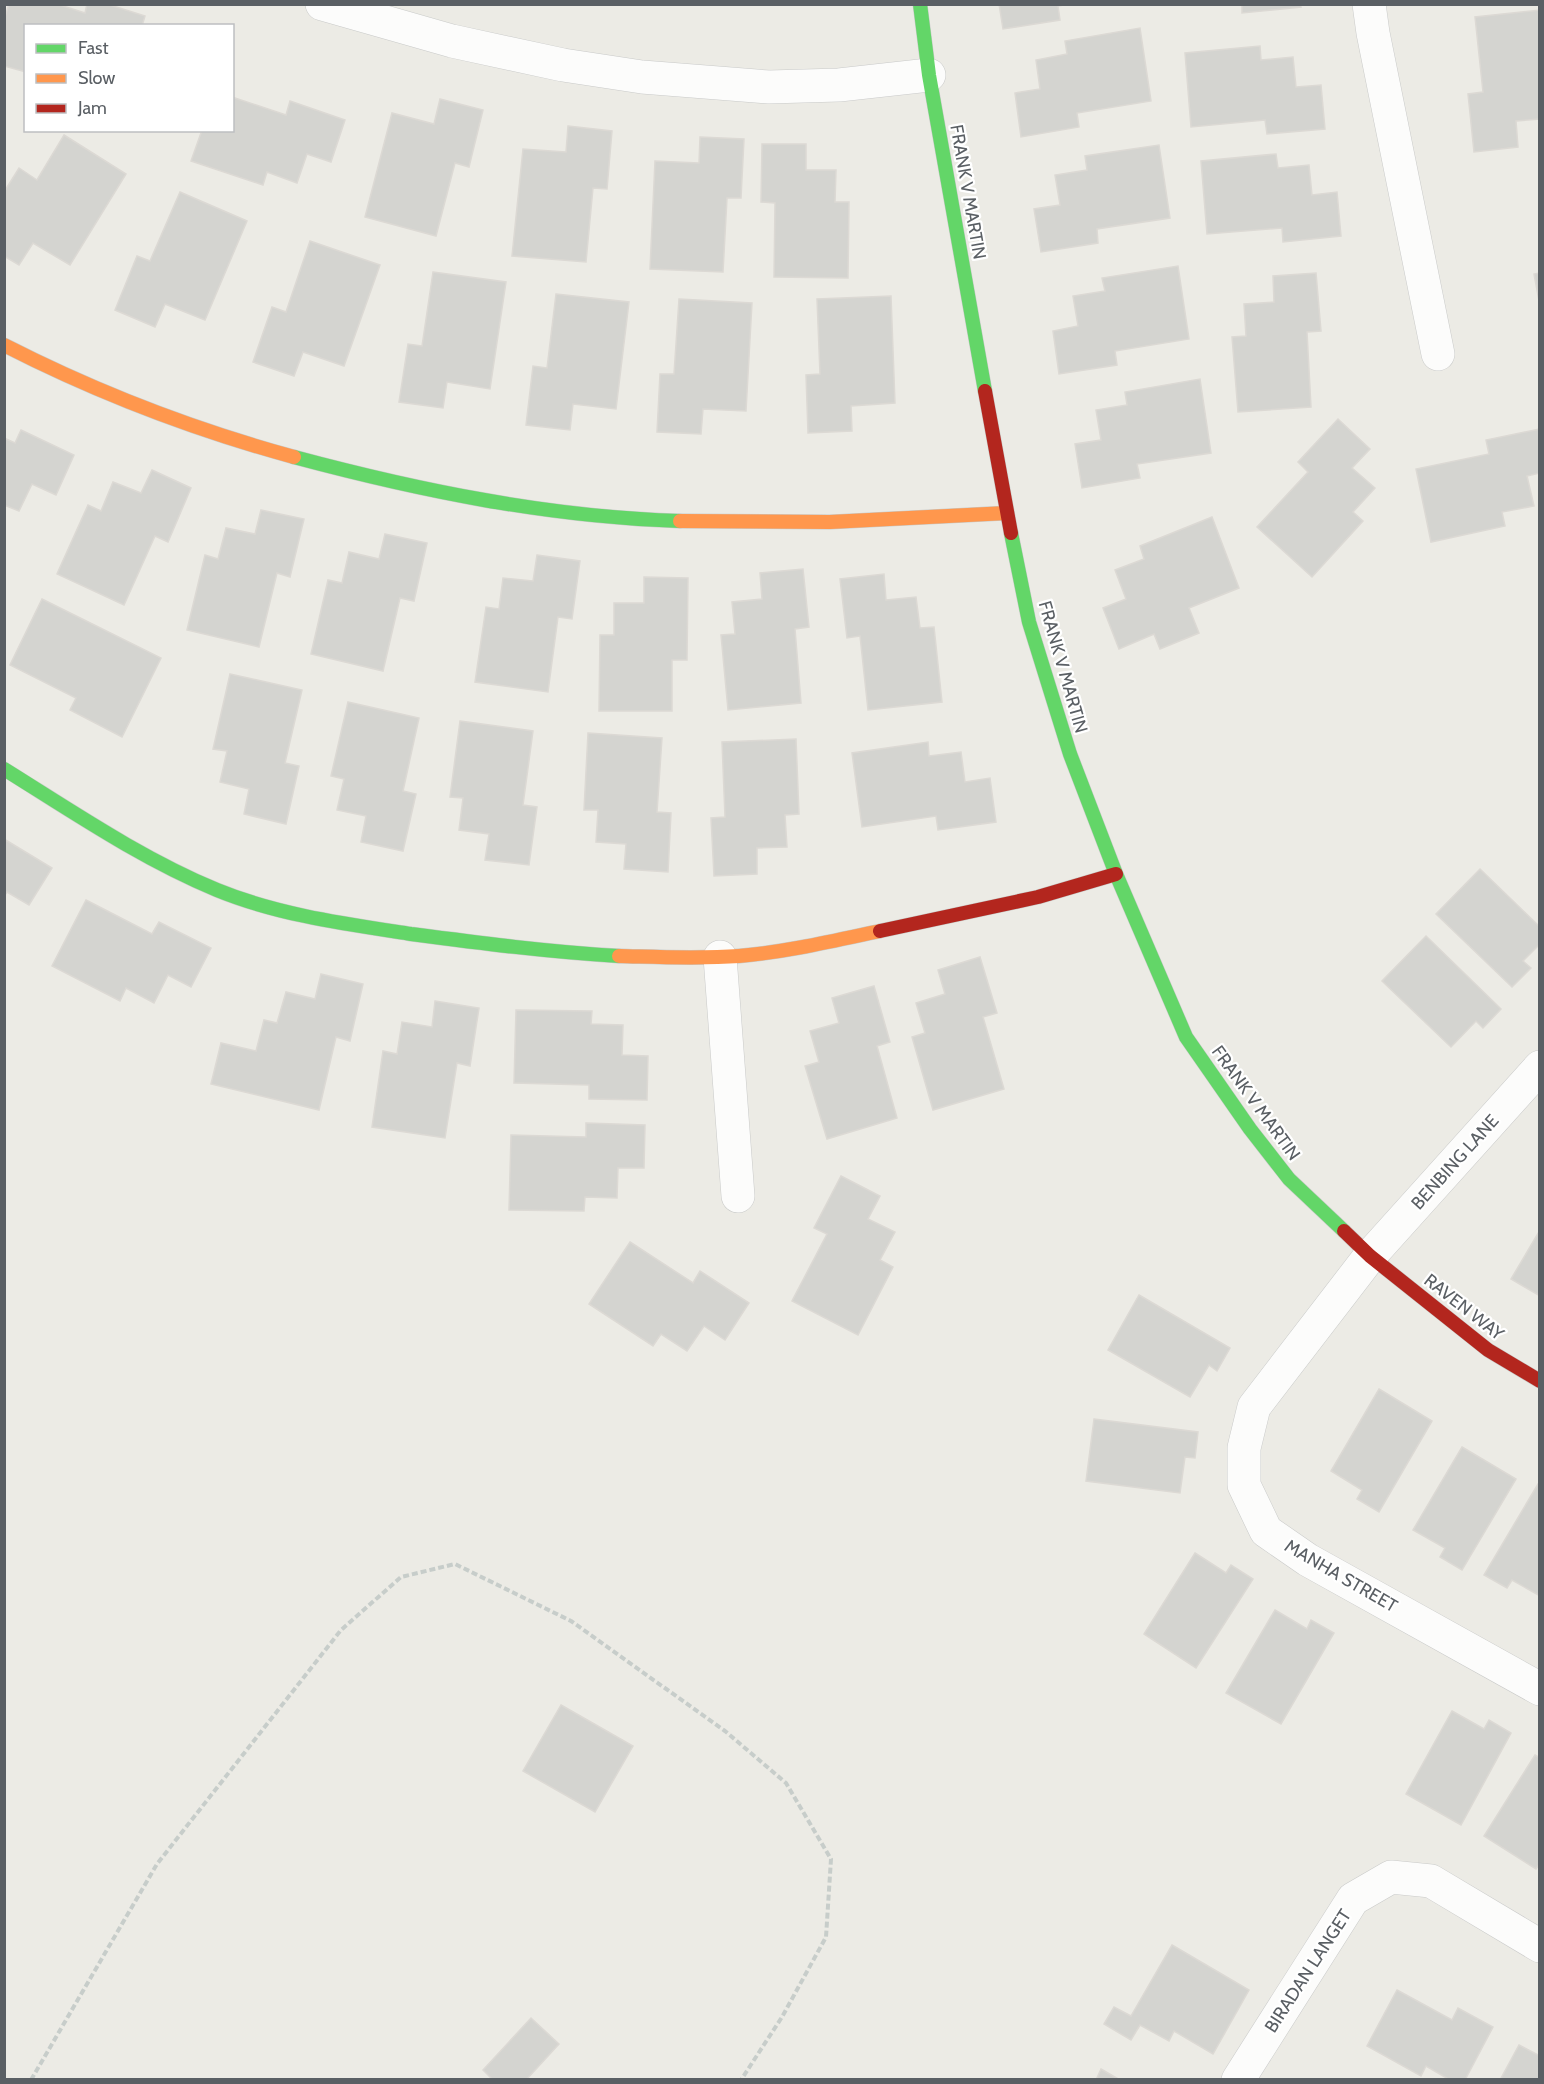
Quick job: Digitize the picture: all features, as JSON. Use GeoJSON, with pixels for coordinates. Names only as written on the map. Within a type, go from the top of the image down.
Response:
{"type":"FeatureCollection","features":[{"type":"Feature","properties":{"kind":"street"},"geometry":{"type":"LineString","coordinates":[[322,4],[452,41],[563,64],[642,77],[769,87],[839,85],[929,75]]}},
{"type":"Feature","properties":{"kind":"street","name":"FRANK V MARTIN"},"geometry":{"type":"LineString","coordinates":[[920,4],[929,75],[1007,513],[1029,622],[1070,754],[1116,874],[1186,1037],[1250,1129],[1289,1179],[1370,1256]]}},
{"type":"Feature","properties":{"kind":"street"},"geometry":{"type":"LineString","coordinates":[[1369,4],[1375,45],[1438,354]]}},
{"type":"Feature","properties":{"kind":"street"},"geometry":{"type":"LineString","coordinates":[[4,345],[121,398],[200,428],[341,469],[488,500],[643,519],[722,523],[904,519],[1007,513]]}},
{"type":"Feature","properties":{"kind":"street"},"geometry":{"type":"LineString","coordinates":[[4,769],[160,861],[217,890],[272,909],[359,926],[480,943],[632,956],[720,957],[859,935],[1039,896],[1116,874]]}},
{"type":"Feature","properties":{"kind":"street"},"geometry":{"type":"LineString","coordinates":[[720,957],[738,1196]]}},
{"type":"Feature","properties":{"kind":"street","name":"BENBING LANE"},"geometry":{"type":"LineString","coordinates":[[1370,1256],[1539,1067]]}},
{"type":"Feature","properties":{"kind":"street","name":"RAVEN WAY"},"geometry":{"type":"LineString","coordinates":[[1370,1256],[1488,1350],[1539,1381]]}},
{"type":"Feature","properties":{"kind":"street","name":"MANHA STREET"},"geometry":{"type":"LineString","coordinates":[[1370,1256],[1254,1407],[1244,1449],[1244,1485],[1266,1531],[1274,1537],[1308,1560],[1539,1689]]}},
{"type":"Feature","properties":{"kind":"street","name":"BIRADAN LANGET"},"geometry":{"type":"LineString","coordinates":[[1238,2079],[1353,1899],[1391,1877],[1431,1881],[1539,1946]]}},
{"type":"Feature","properties":{"kind":"path"},"geometry":{"type":"LineString","coordinates":[[31,2079],[157,1864],[341,1630],[401,1576],[455,1564],[571,1621],[725,1731],[786,1783],[831,1859],[826,1937],[782,2017],[741,2079]]}},
{"type":"Feature","properties":{"kind":"building"},"geometry":{"type":"Polygon","coordinates":[[[9,4],[57,4],[85,13],[87,4],[107,4],[145,16],[143,24],[24,24],[24,71],[4,66],[4,20],[9,4]]]}},
{"type":"Feature","properties":{"kind":"building"},"geometry":{"type":"Polygon","coordinates":[[[999,4],[1069,4],[1058,6],[1060,20],[1003,29],[999,4]]]}},
{"type":"Feature","properties":{"kind":"building"},"geometry":{"type":"Polygon","coordinates":[[[1242,4],[1300,4],[1301,7],[1242,13],[1242,4]]]}},
{"type":"Feature","properties":{"kind":"building"},"geometry":{"type":"Polygon","coordinates":[[[1540,10],[1540,119],[1516,121],[1518,147],[1474,152],[1468,94],[1483,92],[1475,17],[1540,10]]]}},
{"type":"Feature","properties":{"kind":"building"},"geometry":{"type":"Polygon","coordinates":[[[1140,28],[1151,101],[1077,113],[1079,127],[1021,137],[1015,93],[1040,89],[1036,60],[1067,54],[1065,41],[1140,28]]]}},
{"type":"Feature","properties":{"kind":"building"},"geometry":{"type":"Polygon","coordinates":[[[1260,46],[1261,60],[1293,57],[1296,87],[1321,85],[1325,129],[1267,134],[1265,120],[1191,127],[1185,53],[1260,46]]]}},
{"type":"Feature","properties":{"kind":"building"},"geometry":{"type":"Polygon","coordinates":[[[234,98],[286,115],[290,101],[345,120],[331,162],[307,154],[297,183],[267,172],[263,185],[191,161],[201,132],[234,132],[234,98]]]}},
{"type":"Feature","properties":{"kind":"building"},"geometry":{"type":"Polygon","coordinates":[[[440,99],[483,110],[469,167],[455,163],[436,236],[365,217],[392,113],[434,124],[440,99]]]}},
{"type":"Feature","properties":{"kind":"building"},"geometry":{"type":"Polygon","coordinates":[[[568,126],[612,131],[607,189],[593,188],[586,262],[512,256],[523,149],[566,152],[568,126]]]}},
{"type":"Feature","properties":{"kind":"building"},"geometry":{"type":"Polygon","coordinates":[[[64,135],[126,174],[70,265],[33,243],[19,265],[4,256],[4,192],[19,168],[37,180],[64,135]]]}},
{"type":"Feature","properties":{"kind":"building"},"geometry":{"type":"Polygon","coordinates":[[[700,137],[744,139],[741,198],[727,198],[723,272],[650,269],[655,161],[699,163],[700,137]]]}},
{"type":"Feature","properties":{"kind":"building"},"geometry":{"type":"Polygon","coordinates":[[[762,144],[806,144],[806,170],[836,170],[835,202],[849,202],[848,278],[774,277],[775,203],[761,202],[762,144]]]}},
{"type":"Feature","properties":{"kind":"building"},"geometry":{"type":"Polygon","coordinates":[[[1159,145],[1170,218],[1097,229],[1098,243],[1041,252],[1034,209],[1060,205],[1055,175],[1087,170],[1085,156],[1159,145]]]}},
{"type":"Feature","properties":{"kind":"building"},"geometry":{"type":"Polygon","coordinates":[[[1276,154],[1278,168],[1309,165],[1312,195],[1337,192],[1341,236],[1283,242],[1282,228],[1207,234],[1201,161],[1276,154]]]}},
{"type":"Feature","properties":{"kind":"building"},"geometry":{"type":"Polygon","coordinates":[[[180,192],[247,221],[205,320],[165,304],[155,327],[115,310],[137,256],[150,261],[180,192]]]}},
{"type":"Feature","properties":{"kind":"building"},"geometry":{"type":"Polygon","coordinates":[[[310,241],[380,265],[344,366],[303,352],[294,376],[253,362],[272,307],[286,312],[310,241]]]}},
{"type":"Feature","properties":{"kind":"building"},"geometry":{"type":"Polygon","coordinates":[[[1178,266],[1189,339],[1115,351],[1117,365],[1059,374],[1053,331],[1078,326],[1073,296],[1105,291],[1102,278],[1178,266]]]}},
{"type":"Feature","properties":{"kind":"building"},"geometry":{"type":"Polygon","coordinates":[[[433,272],[506,282],[490,389],[447,382],[443,408],[399,402],[408,344],[422,346],[433,272]]]}},
{"type":"Feature","properties":{"kind":"building"},"geometry":{"type":"Polygon","coordinates":[[[1316,273],[1321,331],[1307,332],[1311,407],[1238,412],[1232,337],[1246,336],[1244,304],[1274,302],[1273,276],[1316,273]]]}},
{"type":"Feature","properties":{"kind":"building"},"geometry":{"type":"Polygon","coordinates":[[[1540,273],[1540,306],[1534,274],[1540,273]]]}},
{"type":"Feature","properties":{"kind":"building"},"geometry":{"type":"Polygon","coordinates":[[[556,294],[629,302],[616,409],[573,404],[570,430],[526,425],[533,366],[547,368],[556,294]]]}},
{"type":"Feature","properties":{"kind":"building"},"geometry":{"type":"Polygon","coordinates":[[[891,296],[895,403],[851,406],[852,431],[808,433],[806,375],[820,374],[817,299],[891,296]]]}},
{"type":"Feature","properties":{"kind":"building"},"geometry":{"type":"Polygon","coordinates":[[[679,299],[752,303],[746,411],[703,409],[701,434],[657,432],[660,374],[674,374],[679,299]]]}},
{"type":"Feature","properties":{"kind":"building"},"geometry":{"type":"Polygon","coordinates":[[[1200,379],[1211,453],[1137,464],[1140,478],[1082,488],[1075,444],[1101,440],[1096,410],[1127,405],[1125,392],[1200,379]]]}},
{"type":"Feature","properties":{"kind":"building"},"geometry":{"type":"Polygon","coordinates":[[[1338,419],[1370,449],[1352,468],[1375,488],[1353,512],[1363,521],[1312,577],[1257,527],[1308,472],[1298,462],[1338,419]]]}},
{"type":"Feature","properties":{"kind":"building"},"geometry":{"type":"Polygon","coordinates":[[[1540,429],[1540,473],[1527,476],[1534,506],[1502,512],[1505,526],[1431,542],[1416,469],[1489,454],[1486,440],[1540,429]]]}},
{"type":"Feature","properties":{"kind":"building"},"geometry":{"type":"Polygon","coordinates":[[[21,430],[74,455],[56,495],[32,484],[19,511],[4,505],[4,438],[15,443],[21,430]]]}},
{"type":"Feature","properties":{"kind":"building"},"geometry":{"type":"Polygon","coordinates":[[[152,470],[191,488],[168,542],[155,536],[124,605],[57,574],[88,505],[101,511],[113,482],[141,493],[152,470]]]}},
{"type":"Feature","properties":{"kind":"building"},"geometry":{"type":"Polygon","coordinates":[[[261,510],[304,519],[290,577],[277,573],[259,647],[187,630],[205,555],[218,559],[226,528],[255,534],[261,510]]]}},
{"type":"Feature","properties":{"kind":"building"},"geometry":{"type":"Polygon","coordinates":[[[1212,517],[1239,588],[1189,608],[1199,633],[1160,649],[1154,634],[1119,649],[1103,608],[1126,599],[1115,570],[1144,559],[1140,546],[1212,517]]]}},
{"type":"Feature","properties":{"kind":"building"},"geometry":{"type":"Polygon","coordinates":[[[385,534],[427,543],[414,601],[400,598],[383,671],[311,654],[328,580],[342,583],[349,552],[379,559],[385,534]]]}},
{"type":"Feature","properties":{"kind":"building"},"geometry":{"type":"Polygon","coordinates":[[[537,555],[580,561],[572,619],[558,617],[548,692],[475,682],[486,607],[499,609],[503,578],[533,581],[537,555]]]}},
{"type":"Feature","properties":{"kind":"building"},"geometry":{"type":"Polygon","coordinates":[[[803,569],[809,627],[795,629],[801,703],[728,710],[721,635],[735,634],[732,602],[762,599],[760,573],[803,569]]]}},
{"type":"Feature","properties":{"kind":"building"},"geometry":{"type":"Polygon","coordinates":[[[884,574],[886,600],[916,597],[920,628],[934,627],[942,702],[868,710],[860,636],[847,638],[840,579],[884,574]]]}},
{"type":"Feature","properties":{"kind":"building"},"geometry":{"type":"Polygon","coordinates":[[[644,577],[688,578],[687,660],[672,660],[672,711],[599,711],[600,635],[614,635],[614,603],[644,603],[644,577]]]}},
{"type":"Feature","properties":{"kind":"building"},"geometry":{"type":"Polygon","coordinates":[[[42,599],[161,658],[122,737],[70,710],[76,698],[10,665],[42,599]]]}},
{"type":"Feature","properties":{"kind":"building"},"geometry":{"type":"Polygon","coordinates":[[[230,674],[302,690],[285,763],[299,766],[286,824],[244,814],[249,789],[220,782],[227,751],[213,749],[230,674]]]}},
{"type":"Feature","properties":{"kind":"building"},"geometry":{"type":"Polygon","coordinates":[[[348,702],[419,718],[403,791],[416,794],[403,851],[361,842],[366,816],[337,810],[344,779],[331,776],[348,702]]]}},
{"type":"Feature","properties":{"kind":"building"},"geometry":{"type":"Polygon","coordinates":[[[460,721],[533,731],[523,805],[537,807],[529,865],[485,860],[489,834],[459,830],[463,798],[450,797],[460,721]]]}},
{"type":"Feature","properties":{"kind":"building"},"geometry":{"type":"Polygon","coordinates":[[[588,733],[662,738],[657,812],[671,813],[668,872],[624,869],[626,844],[596,842],[598,810],[584,810],[588,733]]]}},
{"type":"Feature","properties":{"kind":"building"},"geometry":{"type":"Polygon","coordinates":[[[796,739],[799,814],[785,815],[787,847],[757,848],[757,874],[714,876],[711,818],[725,817],[722,742],[796,739]]]}},
{"type":"Feature","properties":{"kind":"building"},"geometry":{"type":"Polygon","coordinates":[[[928,742],[929,756],[961,752],[965,782],[990,778],[996,822],[938,830],[936,816],[862,827],[852,753],[928,742]]]}},
{"type":"Feature","properties":{"kind":"building"},"geometry":{"type":"Polygon","coordinates":[[[4,839],[52,868],[29,905],[7,892],[4,896],[4,839]]]}},
{"type":"Feature","properties":{"kind":"building"},"geometry":{"type":"Polygon","coordinates":[[[1480,869],[1540,927],[1540,944],[1523,961],[1531,968],[1512,987],[1436,914],[1480,869]]]}},
{"type":"Feature","properties":{"kind":"building"},"geometry":{"type":"Polygon","coordinates":[[[86,900],[152,934],[159,922],[211,948],[191,987],[168,975],[154,1003],[126,988],[120,1001],[52,966],[86,900]]]}},
{"type":"Feature","properties":{"kind":"building"},"geometry":{"type":"Polygon","coordinates":[[[1426,936],[1501,1009],[1483,1028],[1476,1021],[1451,1047],[1382,981],[1426,936]]]}},
{"type":"Feature","properties":{"kind":"building"},"geometry":{"type":"Polygon","coordinates":[[[980,957],[997,1013],[983,1017],[1004,1089],[933,1110],[912,1037],[925,1033],[916,1003],[945,994],[938,970],[980,957]]]}},
{"type":"Feature","properties":{"kind":"building"},"geometry":{"type":"Polygon","coordinates":[[[321,974],[363,984],[350,1041],[336,1037],[319,1110],[211,1084],[221,1043],[256,1051],[264,1020],[277,1023],[286,992],[315,999],[321,974]]]}},
{"type":"Feature","properties":{"kind":"building"},"geometry":{"type":"Polygon","coordinates":[[[874,986],[890,1042],[877,1046],[897,1118],[827,1139],[805,1066],[819,1062],[810,1031],[839,1023],[832,998],[874,986]]]}},
{"type":"Feature","properties":{"kind":"building"},"geometry":{"type":"Polygon","coordinates":[[[435,1001],[479,1008],[470,1066],[457,1063],[445,1138],[372,1127],[383,1051],[397,1054],[402,1022],[432,1027],[435,1001]]]}},
{"type":"Feature","properties":{"kind":"building"},"geometry":{"type":"Polygon","coordinates":[[[516,1010],[592,1011],[591,1024],[623,1025],[622,1055],[648,1056],[647,1100],[589,1099],[589,1085],[514,1083],[516,1010]]]}},
{"type":"Feature","properties":{"kind":"building"},"geometry":{"type":"Polygon","coordinates":[[[586,1123],[645,1125],[644,1168],[618,1168],[617,1198],[585,1197],[584,1211],[509,1210],[511,1135],[586,1137],[586,1123]]]}},
{"type":"Feature","properties":{"kind":"building"},"geometry":{"type":"Polygon","coordinates":[[[841,1176],[880,1196],[868,1219],[895,1232],[880,1260],[893,1267],[858,1335],[792,1301],[827,1234],[814,1228],[841,1176]]]}},
{"type":"Feature","properties":{"kind":"building"},"geometry":{"type":"Polygon","coordinates":[[[1540,1230],[1540,1296],[1511,1279],[1540,1230]]]}},
{"type":"Feature","properties":{"kind":"building"},"geometry":{"type":"Polygon","coordinates":[[[630,1242],[693,1283],[700,1271],[749,1303],[725,1340],[704,1326],[687,1351],[661,1334],[653,1346],[589,1304],[630,1242]]]}},
{"type":"Feature","properties":{"kind":"building"},"geometry":{"type":"Polygon","coordinates":[[[1139,1295],[1230,1348],[1217,1371],[1209,1365],[1190,1397],[1108,1350],[1139,1295]]]}},
{"type":"Feature","properties":{"kind":"building"},"geometry":{"type":"Polygon","coordinates":[[[1379,1389],[1432,1421],[1379,1512],[1357,1499],[1362,1490],[1331,1471],[1379,1389]]]}},
{"type":"Feature","properties":{"kind":"building"},"geometry":{"type":"Polygon","coordinates":[[[1094,1419],[1198,1432],[1195,1458],[1185,1457],[1180,1493],[1086,1481],[1094,1419]]]}},
{"type":"Feature","properties":{"kind":"building"},"geometry":{"type":"Polygon","coordinates":[[[1462,1447],[1516,1479],[1462,1570],[1440,1557],[1445,1548],[1413,1530],[1462,1447]]]}},
{"type":"Feature","properties":{"kind":"building"},"geometry":{"type":"Polygon","coordinates":[[[1538,1484],[1540,1485],[1540,1596],[1512,1580],[1507,1588],[1484,1575],[1538,1484]]]}},
{"type":"Feature","properties":{"kind":"building"},"geometry":{"type":"Polygon","coordinates":[[[1195,1553],[1226,1573],[1231,1565],[1253,1579],[1196,1668],[1144,1634],[1195,1553]]]}},
{"type":"Feature","properties":{"kind":"building"},"geometry":{"type":"Polygon","coordinates":[[[1275,1610],[1307,1629],[1311,1620],[1334,1633],[1281,1724],[1226,1693],[1275,1610]]]}},
{"type":"Feature","properties":{"kind":"building"},"geometry":{"type":"Polygon","coordinates":[[[561,1705],[633,1746],[595,1812],[523,1771],[561,1705]]]}},
{"type":"Feature","properties":{"kind":"building"},"geometry":{"type":"Polygon","coordinates":[[[1452,1711],[1484,1729],[1489,1720],[1511,1733],[1461,1825],[1406,1794],[1452,1711]]]}},
{"type":"Feature","properties":{"kind":"building"},"geometry":{"type":"Polygon","coordinates":[[[1535,1755],[1540,1758],[1540,1863],[1536,1869],[1484,1836],[1535,1755]]]}},
{"type":"Feature","properties":{"kind":"building"},"geometry":{"type":"Polygon","coordinates":[[[1172,1945],[1249,1990],[1213,2054],[1174,2031],[1169,2041],[1140,2025],[1131,2040],[1104,2024],[1114,2007],[1131,2016],[1172,1945]]]}},
{"type":"Feature","properties":{"kind":"building"},"geometry":{"type":"Polygon","coordinates":[[[1397,1990],[1452,2020],[1458,2008],[1493,2027],[1465,2080],[1450,2080],[1426,2066],[1421,2076],[1367,2046],[1397,1990]]]}},
{"type":"Feature","properties":{"kind":"building"},"geometry":{"type":"Polygon","coordinates":[[[531,2018],[559,2044],[526,2080],[493,2080],[483,2070],[531,2018]]]}},
{"type":"Feature","properties":{"kind":"building"},"geometry":{"type":"Polygon","coordinates":[[[1519,2045],[1540,2056],[1540,2080],[1500,2080],[1519,2045]]]}},
{"type":"Feature","properties":{"kind":"building"},"geometry":{"type":"Polygon","coordinates":[[[1101,2069],[1120,2080],[1096,2080],[1101,2069]]]}},
{"type":"Feature","properties":{"kind":"traffic: fast"},"geometry":{"type":"LineString","coordinates":[[920,4],[929,75],[985,391]]}},
{"type":"Feature","properties":{"kind":"traffic: fast"},"geometry":{"type":"LineString","coordinates":[[294,457],[389,481],[534,508],[680,521]]}},
{"type":"Feature","properties":{"kind":"traffic: fast"},"geometry":{"type":"LineString","coordinates":[[1011,533],[1029,622],[1070,754],[1116,874],[1186,1037],[1250,1129],[1289,1179],[1344,1231]]}},
{"type":"Feature","properties":{"kind":"traffic: fast"},"geometry":{"type":"LineString","coordinates":[[4,769],[108,834],[162,864],[240,899],[312,918],[411,934],[541,950],[619,956]]}},
{"type":"Feature","properties":{"kind":"traffic: slow"},"geometry":{"type":"LineString","coordinates":[[4,345],[74,379],[146,408],[220,435],[294,457]]}},
{"type":"Feature","properties":{"kind":"traffic: slow"},"geometry":{"type":"LineString","coordinates":[[680,521],[830,522],[1007,513]]}},
{"type":"Feature","properties":{"kind":"traffic: slow"},"geometry":{"type":"LineString","coordinates":[[619,956],[694,958],[739,956],[792,949],[880,931]]}},
{"type":"Feature","properties":{"kind":"traffic: jam"},"geometry":{"type":"LineString","coordinates":[[985,391],[1011,533]]}},
{"type":"Feature","properties":{"kind":"traffic: jam"},"geometry":{"type":"LineString","coordinates":[[880,931],[1038,897],[1116,874]]}},
{"type":"Feature","properties":{"kind":"traffic: jam"},"geometry":{"type":"LineString","coordinates":[[1344,1231],[1370,1256],[1488,1350],[1540,1381]]}}]}
